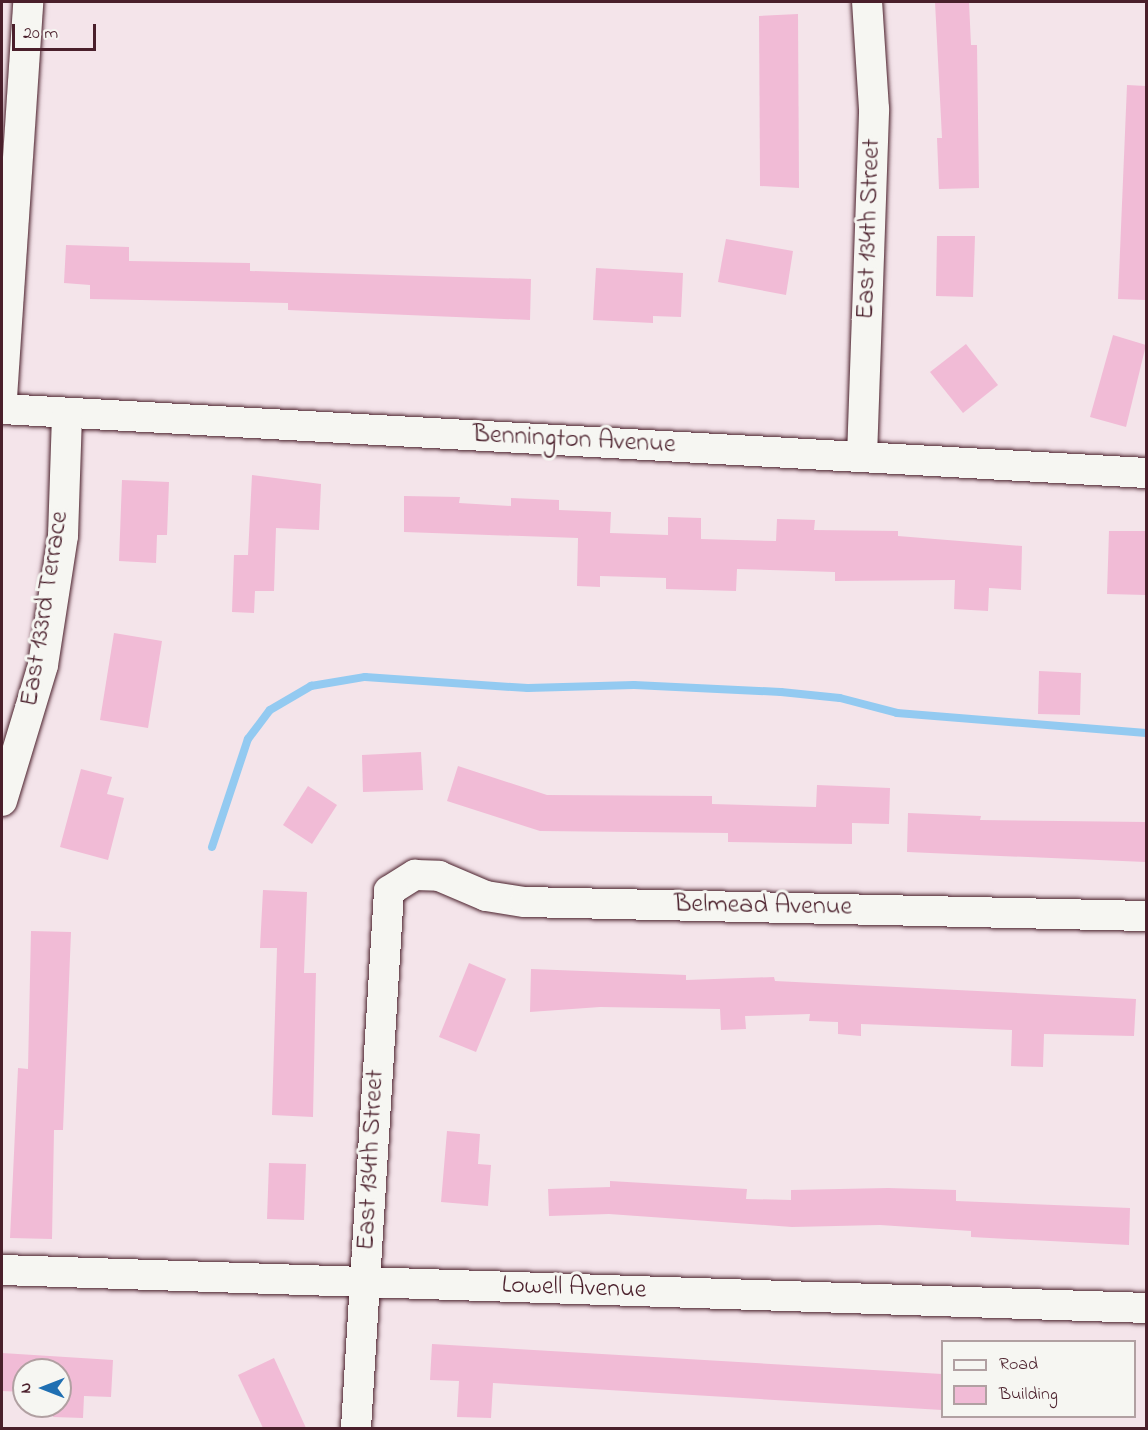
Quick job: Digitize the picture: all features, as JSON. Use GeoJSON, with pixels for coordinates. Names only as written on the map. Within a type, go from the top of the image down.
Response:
{"type":"FeatureCollection","features":[{"type":"Feature","properties":{"kind":"street"},"geometry":{"type":"LineString","coordinates":[[2,398],[28,2]]}},
{"type":"Feature","properties":{"kind":"street","name":"East 134th Street"},"geometry":{"type":"LineString","coordinates":[[862,457],[874,109],[867,2]]}},
{"type":"Feature","properties":{"kind":"street","name":"Bennington Avenue"},"geometry":{"type":"LineString","coordinates":[[2,409],[1146,473]]}},
{"type":"Feature","properties":{"kind":"street","name":"East 133rd Terrace"},"geometry":{"type":"LineString","coordinates":[[2,801],[43,665],[63,536],[67,413]]}},
{"type":"Feature","properties":{"kind":"street","name":"Belmead Avenue"},"geometry":{"type":"LineString","coordinates":[[388,891],[415,875],[427,875],[486,896],[525,902],[1146,916]]}},
{"type":"Feature","properties":{"kind":"street","name":"East 134th Street"},"geometry":{"type":"LineString","coordinates":[[356,1428],[388,891]]}},
{"type":"Feature","properties":{"kind":"street","name":"Lowell Avenue"},"geometry":{"type":"LineString","coordinates":[[2,1270],[1146,1308]]}},
{"type":"Feature","properties":{"kind":"building"},"geometry":{"type":"Polygon","coordinates":[[[935,2],[969,2],[971,45],[977,45],[979,188],[939,189],[937,138],[942,138],[935,2]]]}},
{"type":"Feature","properties":{"kind":"building"},"geometry":{"type":"Polygon","coordinates":[[[798,14],[799,188],[760,186],[759,16],[798,14]]]}},
{"type":"Feature","properties":{"kind":"building"},"geometry":{"type":"Polygon","coordinates":[[[1127,85],[1146,86],[1146,300],[1118,299],[1127,85]]]}},
{"type":"Feature","properties":{"kind":"building"},"geometry":{"type":"Polygon","coordinates":[[[937,236],[975,236],[973,297],[936,296],[937,236]]]}},
{"type":"Feature","properties":{"kind":"building"},"geometry":{"type":"Polygon","coordinates":[[[726,239],[793,251],[786,295],[718,282],[726,239]]]}},
{"type":"Feature","properties":{"kind":"building"},"geometry":{"type":"Polygon","coordinates":[[[66,245],[129,247],[129,261],[250,263],[250,271],[531,279],[530,320],[288,310],[288,303],[90,299],[90,285],[64,283],[66,245]]]}},
{"type":"Feature","properties":{"kind":"building"},"geometry":{"type":"Polygon","coordinates":[[[596,268],[683,273],[681,317],[653,316],[653,323],[593,320],[596,268]]]}},
{"type":"Feature","properties":{"kind":"building"},"geometry":{"type":"Polygon","coordinates":[[[1113,335],[1146,345],[1126,427],[1090,417],[1113,335]]]}},
{"type":"Feature","properties":{"kind":"building"},"geometry":{"type":"Polygon","coordinates":[[[966,344],[998,385],[963,413],[930,372],[966,344]]]}},
{"type":"Feature","properties":{"kind":"building"},"geometry":{"type":"Polygon","coordinates":[[[252,475],[321,484],[319,530],[276,528],[274,591],[255,591],[254,613],[232,612],[234,555],[248,555],[252,475]]]}},
{"type":"Feature","properties":{"kind":"building"},"geometry":{"type":"Polygon","coordinates":[[[122,480],[169,482],[167,535],[157,535],[156,563],[119,561],[122,480]]]}},
{"type":"Feature","properties":{"kind":"building"},"geometry":{"type":"Polygon","coordinates":[[[404,496],[460,497],[459,503],[511,506],[511,498],[559,500],[559,510],[611,512],[610,533],[668,535],[668,517],[701,518],[701,539],[776,541],[777,519],[815,520],[814,530],[898,531],[898,536],[1022,546],[1021,590],[989,588],[988,611],[954,609],[955,580],[835,581],[835,572],[737,569],[736,591],[666,589],[666,578],[600,576],[600,587],[577,586],[578,538],[404,532],[404,496]]]}},
{"type":"Feature","properties":{"kind":"building"},"geometry":{"type":"Polygon","coordinates":[[[1109,531],[1145,531],[1146,595],[1107,594],[1109,531]]]}},
{"type":"Feature","properties":{"kind":"building"},"geometry":{"type":"Polygon","coordinates":[[[114,633],[162,641],[148,728],[100,720],[114,633]]]}},
{"type":"Feature","properties":{"kind":"building"},"geometry":{"type":"Polygon","coordinates":[[[1039,671],[1081,673],[1080,715],[1038,714],[1039,671]]]}},
{"type":"Feature","properties":{"kind":"building"},"geometry":{"type":"Polygon","coordinates":[[[421,752],[423,790],[363,792],[362,755],[421,752]]]}},
{"type":"Feature","properties":{"kind":"building"},"geometry":{"type":"Polygon","coordinates":[[[458,766],[547,795],[712,796],[712,804],[816,807],[817,785],[890,788],[889,824],[852,823],[852,844],[728,842],[728,833],[540,831],[447,801],[458,766]]]}},
{"type":"Feature","properties":{"kind":"building"},"geometry":{"type":"Polygon","coordinates":[[[81,769],[112,777],[107,794],[124,798],[108,860],[60,847],[81,769]]]}},
{"type":"Feature","properties":{"kind":"building"},"geometry":{"type":"Polygon","coordinates":[[[308,786],[337,805],[312,844],[283,825],[308,786]]]}},
{"type":"Feature","properties":{"kind":"building"},"geometry":{"type":"Polygon","coordinates":[[[908,813],[981,816],[980,820],[1146,822],[1146,862],[907,852],[908,813]]]}},
{"type":"Feature","properties":{"kind":"building"},"geometry":{"type":"Polygon","coordinates":[[[263,890],[307,892],[304,973],[316,973],[313,1117],[272,1115],[277,948],[260,948],[263,890]]]}},
{"type":"Feature","properties":{"kind":"building"},"geometry":{"type":"Polygon","coordinates":[[[31,931],[71,932],[63,1130],[54,1130],[52,1239],[10,1238],[18,1068],[28,1069],[31,931]]]}},
{"type":"Feature","properties":{"kind":"building"},"geometry":{"type":"Polygon","coordinates":[[[469,963],[506,979],[476,1052],[439,1037],[469,963]]]}},
{"type":"Feature","properties":{"kind":"building"},"geometry":{"type":"Polygon","coordinates":[[[531,969],[686,975],[686,980],[774,977],[775,981],[1136,999],[1134,1036],[1044,1034],[1043,1067],[1011,1066],[1012,1030],[861,1024],[861,1036],[838,1034],[838,1022],[809,1021],[810,1014],[745,1016],[746,1029],[721,1030],[720,1009],[600,1007],[530,1012],[531,969]]]}},
{"type":"Feature","properties":{"kind":"building"},"geometry":{"type":"Polygon","coordinates":[[[447,1131],[480,1134],[478,1164],[491,1165],[488,1206],[441,1202],[447,1131]]]}},
{"type":"Feature","properties":{"kind":"building"},"geometry":{"type":"Polygon","coordinates":[[[269,1163],[306,1164],[304,1220],[267,1219],[269,1163]]]}},
{"type":"Feature","properties":{"kind":"building"},"geometry":{"type":"Polygon","coordinates":[[[610,1181],[747,1189],[746,1199],[791,1200],[791,1190],[888,1188],[956,1190],[956,1201],[1130,1208],[1129,1245],[971,1237],[971,1231],[880,1225],[792,1227],[609,1214],[549,1216],[548,1189],[610,1187],[610,1181]]]}},
{"type":"Feature","properties":{"kind":"building"},"geometry":{"type":"Polygon","coordinates":[[[432,1344],[941,1374],[941,1410],[493,1383],[491,1418],[457,1417],[459,1381],[430,1380],[432,1344]]]}},
{"type":"Feature","properties":{"kind":"building"},"geometry":{"type":"Polygon","coordinates":[[[2,1353],[113,1360],[111,1397],[84,1396],[83,1418],[72,1418],[72,1358],[12,1358],[12,1391],[2,1391],[2,1353]]]}},
{"type":"Feature","properties":{"kind":"building"},"geometry":{"type":"Polygon","coordinates":[[[274,1358],[306,1428],[263,1428],[238,1375],[274,1358]]]}},
{"type":"Feature","properties":{"kind":"waterway"},"geometry":{"type":"LineString","coordinates":[[212,847],[248,739],[270,710],[311,686],[365,677],[528,688],[634,685],[781,692],[840,698],[897,713],[1146,733]]}}]}
